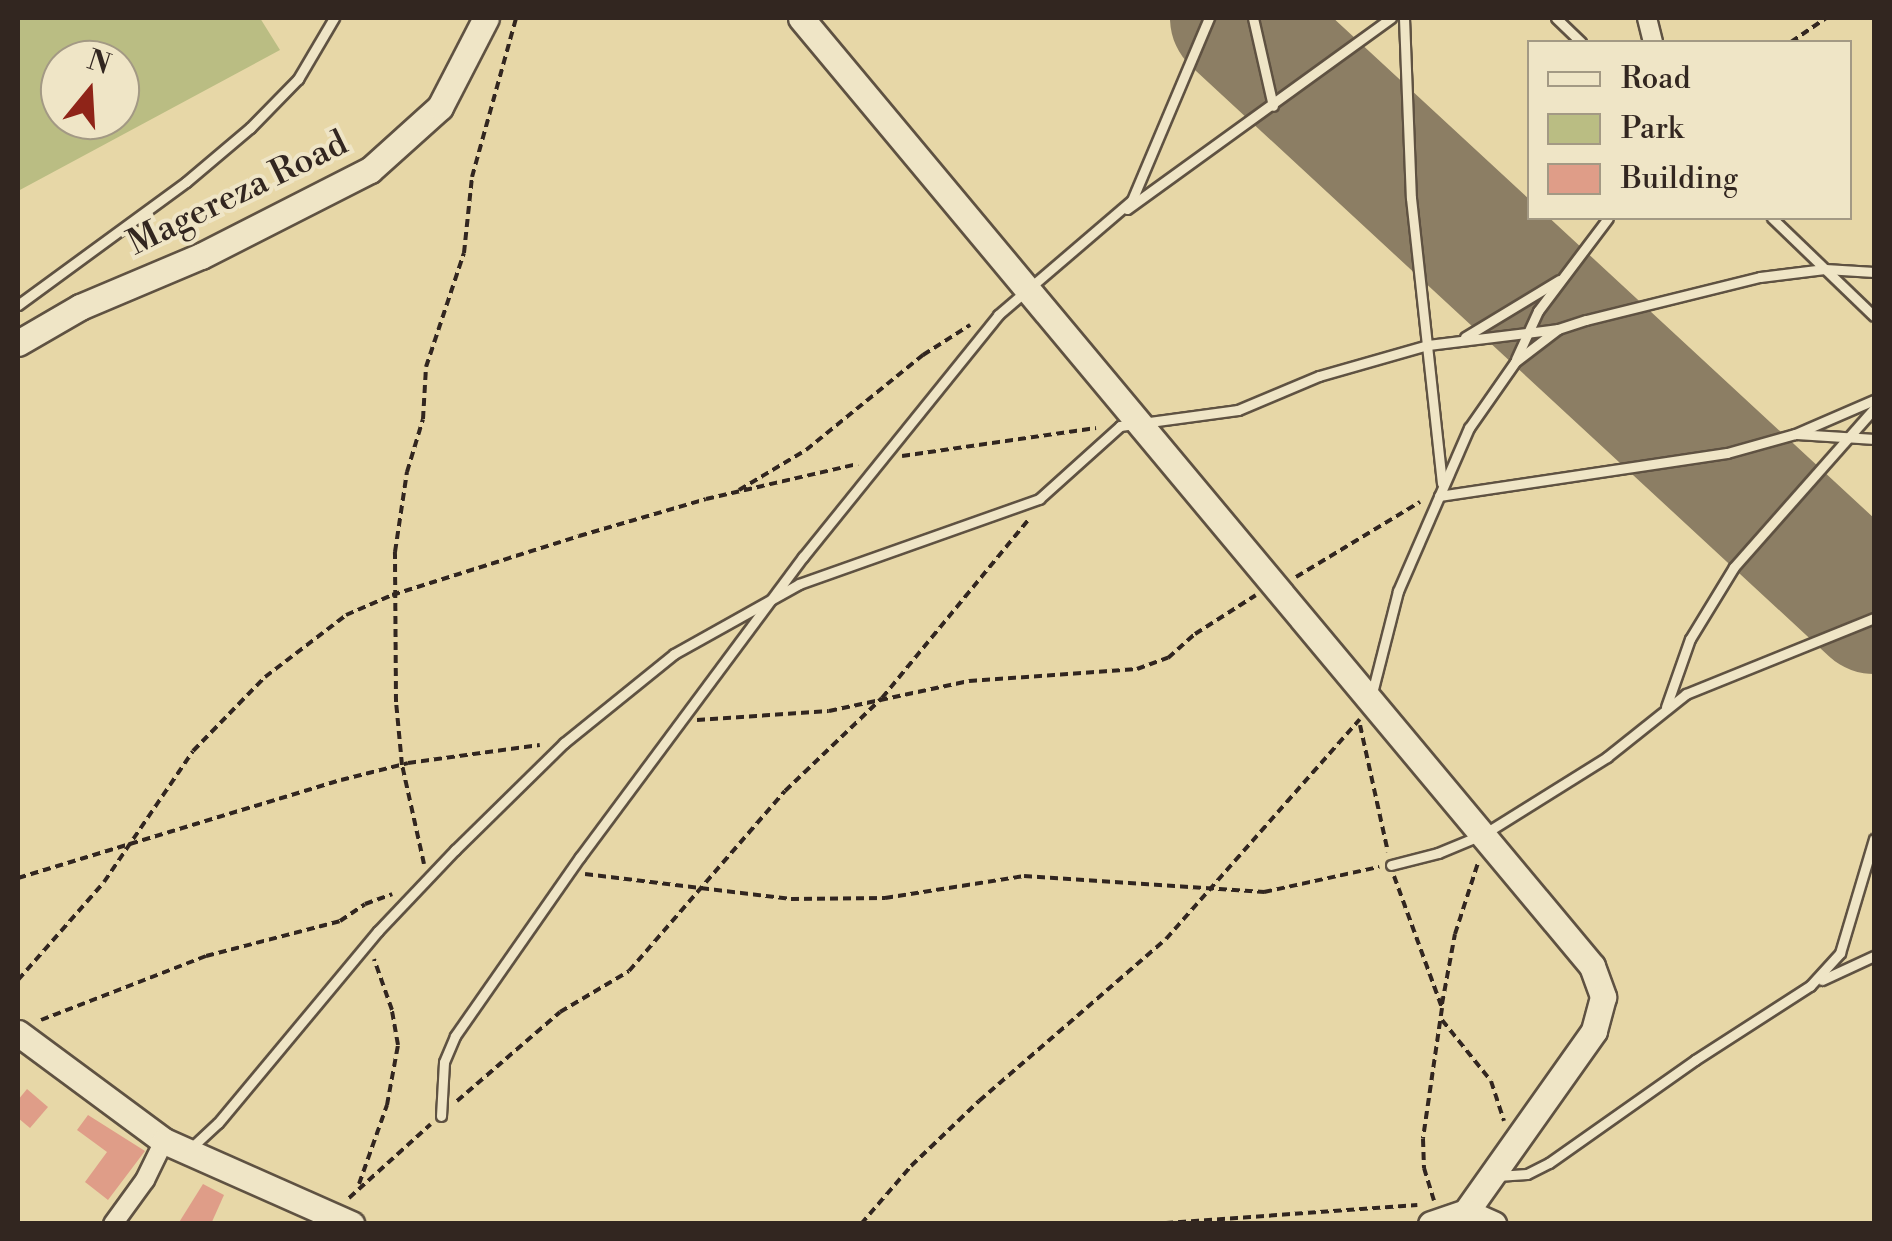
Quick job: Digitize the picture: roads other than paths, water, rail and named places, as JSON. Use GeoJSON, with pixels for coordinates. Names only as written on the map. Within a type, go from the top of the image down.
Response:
{"type":"FeatureCollection","features":[{"type":"Feature","properties":{"kind":"street","name":"Magereza Road"},"geometry":{"type":"LineString","coordinates":[[18,343],[80,307],[201,256],[370,170],[440,107],[486,18]]}},
{"type":"Feature","properties":{"kind":"street"},"geometry":{"type":"LineString","coordinates":[[801,18],[1028,290],[1129,424],[1274,586],[1365,711],[1487,838],[1592,966],[1603,997],[1594,1031],[1494,1176],[1447,1216]]}},
{"type":"Feature","properties":{"kind":"street"},"geometry":{"type":"LineString","coordinates":[[27,1027],[175,1147],[330,1219]]}},
{"type":"Feature","properties":{"kind":"street"},"geometry":{"type":"LineString","coordinates":[[113,1224],[175,1147]]}},
{"type":"Feature","properties":{"kind":"street"},"geometry":{"type":"LineString","coordinates":[[1447,1216],[1493,1224]]}},
{"type":"Feature","properties":{"kind":"lane"},"geometry":{"type":"LineString","coordinates":[[18,306],[186,182],[250,128],[298,80],[334,18]]}},
{"type":"Feature","properties":{"kind":"lane"},"geometry":{"type":"LineString","coordinates":[[1120,213],[1141,182],[1210,18]]}},
{"type":"Feature","properties":{"kind":"lane"},"geometry":{"type":"LineString","coordinates":[[1253,18],[1273,106]]}},
{"type":"Feature","properties":{"kind":"lane"},"geometry":{"type":"LineString","coordinates":[[441,1116],[444,1062],[455,1036],[773,598],[998,315],[1120,213],[1162,188],[1391,18]]}},
{"type":"Feature","properties":{"kind":"lane"},"geometry":{"type":"LineString","coordinates":[[1404,18],[1412,198],[1441,492]]}},
{"type":"Feature","properties":{"kind":"lane"},"geometry":{"type":"LineString","coordinates":[[1556,18],[1579,40]]}},
{"type":"Feature","properties":{"kind":"lane"},"geometry":{"type":"LineString","coordinates":[[1365,711],[1398,590],[1469,428],[1515,362],[1527,333],[1559,280],[1606,220]]}},
{"type":"Feature","properties":{"kind":"lane"},"geometry":{"type":"LineString","coordinates":[[1774,220],[1874,316]]}},
{"type":"Feature","properties":{"kind":"lane"},"geometry":{"type":"LineString","coordinates":[[175,1147],[218,1124],[370,941],[564,743],[674,654],[773,598],[854,561],[1005,514],[1048,493],[1129,424],[1238,410],[1318,376],[1428,345],[1558,330],[1760,277],[1825,269],[1874,272]]}},
{"type":"Feature","properties":{"kind":"lane"},"geometry":{"type":"LineString","coordinates":[[1463,338],[1559,280]]}},
{"type":"Feature","properties":{"kind":"lane"},"geometry":{"type":"LineString","coordinates":[[1515,362],[1558,330]]}},
{"type":"Feature","properties":{"kind":"lane"},"geometry":{"type":"LineString","coordinates":[[1441,492],[1692,461],[1795,434],[1874,400]]}},
{"type":"Feature","properties":{"kind":"lane"},"geometry":{"type":"LineString","coordinates":[[1666,707],[1690,639],[1725,579],[1874,409]]}},
{"type":"Feature","properties":{"kind":"lane"},"geometry":{"type":"LineString","coordinates":[[1795,434],[1874,440]]}},
{"type":"Feature","properties":{"kind":"lane"},"geometry":{"type":"LineString","coordinates":[[1390,864],[1487,838],[1607,757],[1666,707],[1740,670],[1874,618]]}},
{"type":"Feature","properties":{"kind":"lane"},"geometry":{"type":"LineString","coordinates":[[1810,986],[1840,953],[1874,838]]}},
{"type":"Feature","properties":{"kind":"lane"},"geometry":{"type":"LineString","coordinates":[[1494,1176],[1528,1174],[1550,1163],[1694,1060],[1810,986],[1874,956]]}}]}
